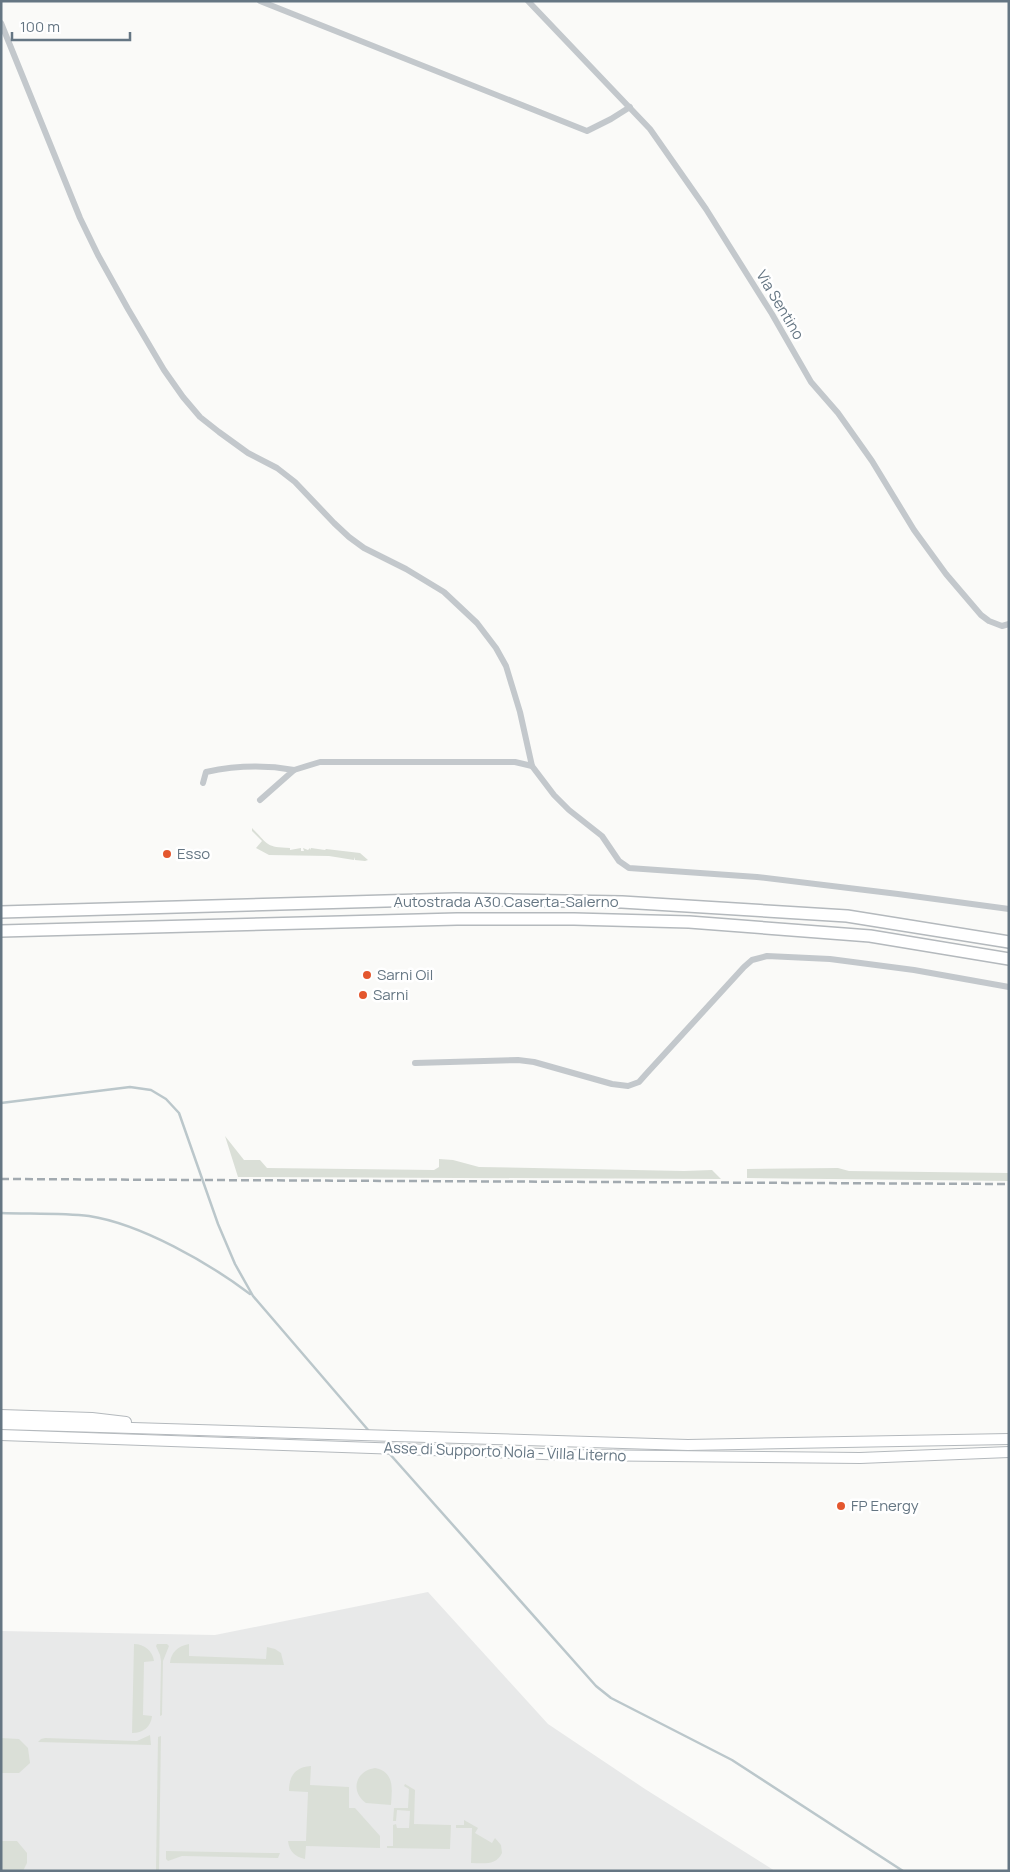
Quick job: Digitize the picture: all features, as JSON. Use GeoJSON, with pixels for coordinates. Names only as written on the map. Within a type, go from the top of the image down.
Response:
{"type":"FeatureCollection","features":[{"type":"Feature","properties":{"kind":"highway","name":"Autostrada A30 Caserta-Salerno"},"geometry":{"type":"LineString","coordinates":[[1,912],[455,900],[622,902],[847,916],[1009,942]]}},
{"type":"Feature","properties":{"kind":"highway","name":"Autostrada A30 Caserta-Salerno"},"geometry":{"type":"LineString","coordinates":[[1,931],[457,920],[574,919],[689,922],[870,936],[1009,959]]}},
{"type":"Feature","properties":{"kind":"highway"},"geometry":{"type":"LineString","coordinates":[[1,1415],[92,1418],[191,1430]]}},
{"type":"Feature","properties":{"kind":"highway","name":"Asse di Supporto Nola - Villa Literno"},"geometry":{"type":"LineString","coordinates":[[1,1424],[688,1445],[1009,1439]]}},
{"type":"Feature","properties":{"kind":"highway","name":"Asse di Supporto Nola - Villa Literno"},"geometry":{"type":"LineString","coordinates":[[1,1435],[590,1455],[850,1458],[1009,1452]]}},
{"type":"Feature","properties":{"kind":"street"},"geometry":{"type":"LineString","coordinates":[[260,1],[587,131],[630,106]]}},
{"type":"Feature","properties":{"kind":"street","name":"Via Sentino"},"geometry":{"type":"LineString","coordinates":[[528,1],[650,129],[706,209],[809,379],[838,412],[872,460],[914,530],[946,574],[981,615],[989,621],[1005,625]]}},
{"type":"Feature","properties":{"kind":"street"},"geometry":{"type":"LineString","coordinates":[[1,23],[80,218],[98,255],[164,370],[183,397],[200,417],[219,432],[248,452],[277,468],[295,482],[334,523],[364,548],[406,569],[444,592],[477,623],[496,648],[506,666],[520,712],[532,766],[568,810],[602,836],[619,861],[629,868],[757,877],[1009,909]]}},
{"type":"Feature","properties":{"kind":"street"},"geometry":{"type":"LineString","coordinates":[[260,800],[294,770],[320,762],[492,761],[515,762],[532,766]]}},
{"type":"Feature","properties":{"kind":"street"},"geometry":{"type":"LineString","coordinates":[[203,783],[206,772],[223,768],[280,767],[294,770]]}},
{"type":"Feature","properties":{"kind":"street"},"geometry":{"type":"LineString","coordinates":[[415,1062],[518,1060],[612,1084],[634,1085],[744,967],[752,960],[767,956],[830,959],[914,970],[1009,987]]}},
{"type":"Feature","properties":{"kind":"shaded area"},"geometry":{"type":"Polygon","coordinates":[[[252,828],[271,846],[290,848],[290,850],[301,848],[301,851],[304,851],[303,848],[308,850],[310,848],[310,850],[311,848],[360,853],[368,860],[355,860],[354,857],[354,860],[329,856],[269,855],[256,848],[262,841],[252,831],[252,828]]]}},
{"type":"Feature","properties":{"kind":"shaded area"},"geometry":{"type":"Polygon","coordinates":[[[225,1136],[244,1160],[260,1160],[267,1168],[434,1170],[439,1167],[439,1159],[453,1160],[479,1167],[712,1170],[721,1179],[238,1177],[225,1136]]]}},
{"type":"Feature","properties":{"kind":"shaded area"},"geometry":{"type":"Polygon","coordinates":[[[838,1168],[849,1171],[1009,1173],[1009,1181],[747,1178],[747,1169],[838,1168]]]}},
{"type":"Feature","properties":{"kind":"shaded area"},"geometry":{"type":"Polygon","coordinates":[[[428,1592],[548,1724],[645,1789],[775,1871],[1,1871],[1,1631],[215,1635],[428,1592]]]}},
{"type":"Feature","properties":{"kind":"shaded area"},"geometry":{"type":"Polygon","coordinates":[[[134,1644],[141,1645],[147,1649],[152,1654],[154,1661],[144,1662],[143,1715],[152,1716],[151,1720],[146,1729],[132,1733],[134,1644]]]}},
{"type":"Feature","properties":{"kind":"shaded area"},"geometry":{"type":"Polygon","coordinates":[[[157,1644],[167,1644],[169,1646],[163,1661],[162,1715],[160,1716],[161,1661],[157,1644]]]}},
{"type":"Feature","properties":{"kind":"shaded area"},"geometry":{"type":"Polygon","coordinates":[[[189,1644],[189,1656],[266,1659],[267,1647],[281,1653],[284,1665],[170,1663],[176,1650],[189,1644]]]}},
{"type":"Feature","properties":{"kind":"shaded area"},"geometry":{"type":"Polygon","coordinates":[[[150,1735],[151,1745],[38,1742],[45,1738],[137,1741],[150,1735]]]}},
{"type":"Feature","properties":{"kind":"shaded area"},"geometry":{"type":"Polygon","coordinates":[[[161,1736],[159,1871],[156,1871],[158,1737],[161,1736]]]}},
{"type":"Feature","properties":{"kind":"shaded area"},"geometry":{"type":"Polygon","coordinates":[[[1,1738],[19,1739],[28,1748],[30,1763],[19,1773],[1,1773],[1,1738]]]}},
{"type":"Feature","properties":{"kind":"shaded area"},"geometry":{"type":"Polygon","coordinates":[[[311,1766],[310,1785],[349,1787],[349,1808],[355,1808],[380,1836],[380,1848],[306,1846],[305,1859],[293,1853],[288,1841],[306,1841],[308,1792],[289,1791],[290,1781],[297,1770],[311,1766]]]}},
{"type":"Feature","properties":{"kind":"shaded area"},"geometry":{"type":"Polygon","coordinates":[[[375,1768],[386,1773],[389,1777],[392,1787],[391,1805],[366,1803],[358,1793],[357,1782],[359,1777],[368,1770],[375,1768]]]}},
{"type":"Feature","properties":{"kind":"shaded area"},"geometry":{"type":"Polygon","coordinates":[[[405,1784],[415,1790],[414,1824],[451,1825],[450,1849],[387,1848],[387,1846],[393,1846],[393,1825],[396,1824],[397,1828],[409,1828],[410,1811],[397,1810],[396,1821],[393,1821],[394,1808],[408,1808],[409,1789],[404,1786],[405,1784]]]}},
{"type":"Feature","properties":{"kind":"shaded area"},"geometry":{"type":"Polygon","coordinates":[[[464,1820],[478,1828],[475,1833],[492,1843],[495,1838],[501,1845],[502,1853],[496,1860],[489,1863],[471,1863],[472,1828],[456,1828],[456,1825],[464,1825],[464,1820]]]}},
{"type":"Feature","properties":{"kind":"shaded area"},"geometry":{"type":"Polygon","coordinates":[[[1,1841],[17,1841],[27,1853],[27,1863],[23,1871],[1,1871],[1,1841]]]}},
{"type":"Feature","properties":{"kind":"shaded area"},"geometry":{"type":"Polygon","coordinates":[[[166,1851],[280,1853],[278,1858],[182,1856],[168,1861],[166,1859],[166,1851]]]}},
{"type":"Feature","properties":{"kind":"waterway"},"geometry":{"type":"LineString","coordinates":[[1,1103],[130,1087],[151,1090],[166,1099],[179,1113],[218,1224],[235,1264],[253,1296],[369,1431]]}},
{"type":"Feature","properties":{"kind":"waterway"},"geometry":{"type":"LineString","coordinates":[[1,1213],[89,1216],[109,1220],[174,1246],[215,1270],[250,1294]]}},
{"type":"Feature","properties":{"kind":"waterway"},"geometry":{"type":"LineString","coordinates":[[388,1452],[596,1686],[611,1698],[732,1760],[903,1871]]}},
{"type":"Feature","properties":{"kind":"railway"},"geometry":{"type":"LineString","coordinates":[[1,1179],[1009,1184]]}},
{"type":"Feature","properties":{"kind":"place","name":"Esso"},"geometry":{"type":"Point","coordinates":[167,854]}},
{"type":"Feature","properties":{"kind":"place","name":"Sarni Oil"},"geometry":{"type":"Point","coordinates":[367,975]}},
{"type":"Feature","properties":{"kind":"place","name":"Sarni"},"geometry":{"type":"Point","coordinates":[363,995]}},
{"type":"Feature","properties":{"kind":"place","name":"FP Energy"},"geometry":{"type":"Point","coordinates":[841,1506]}}]}
